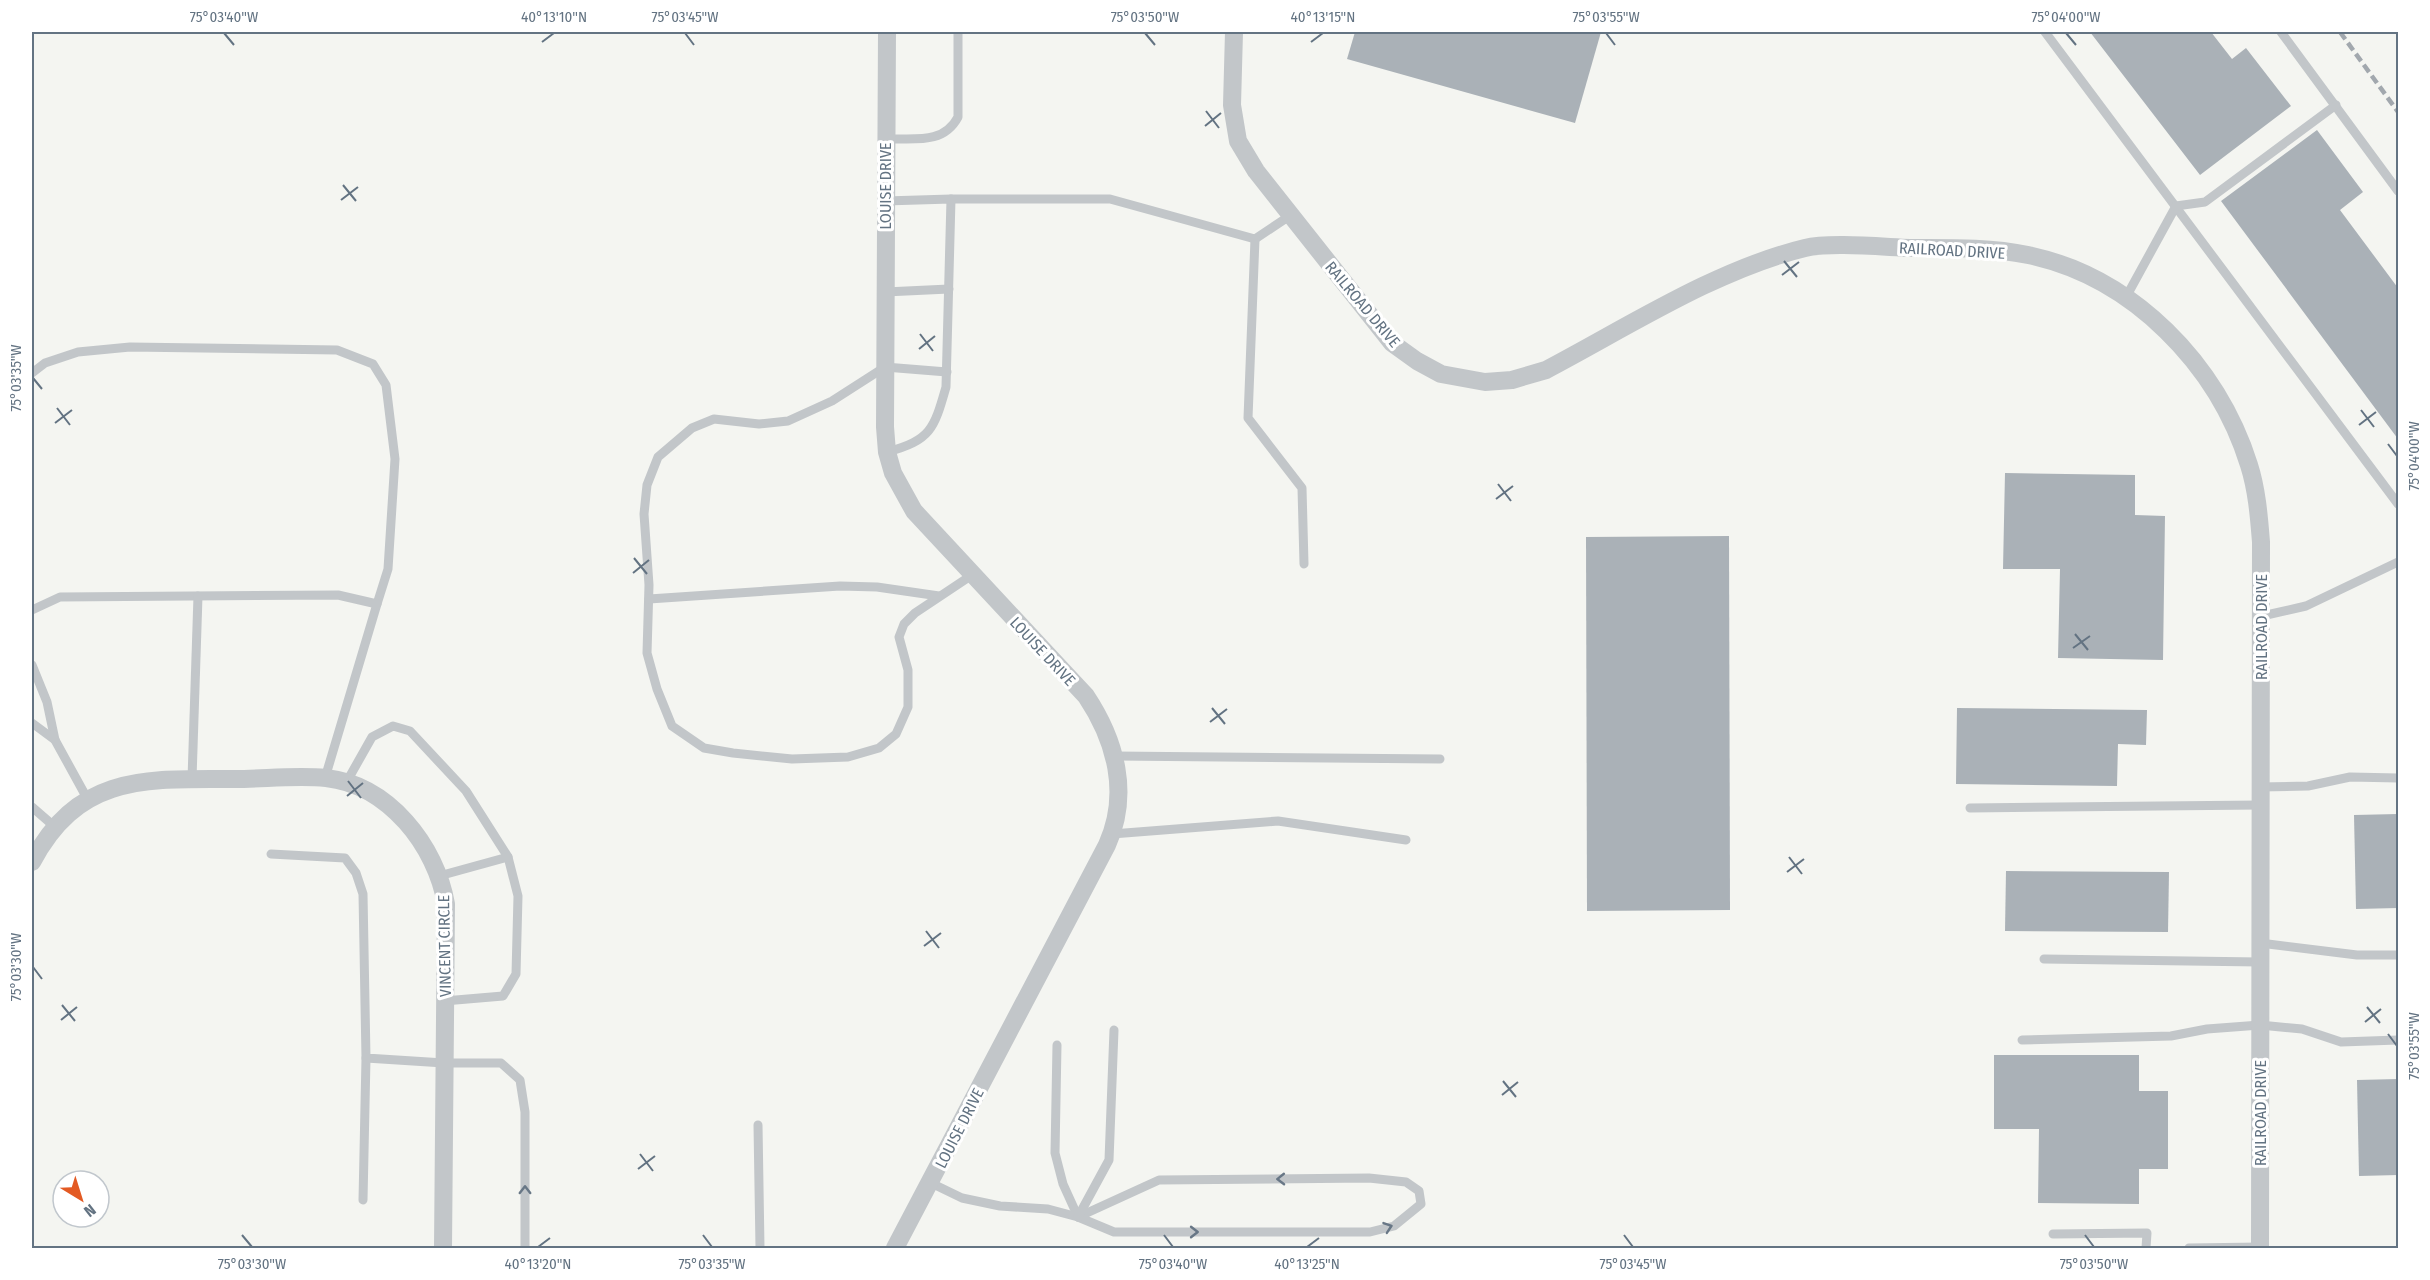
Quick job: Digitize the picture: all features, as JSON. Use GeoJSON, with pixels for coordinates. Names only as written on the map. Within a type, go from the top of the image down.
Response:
{"type":"FeatureCollection","features":[{"type":"Feature","properties":{"kind":"street","name":"LOUISE DRIVE"},"geometry":{"type":"LineString","coordinates":[[888,32],[885,139],[885,367],[887,452],[893,473],[914,511],[1086,696],[1101,719],[1115,756],[1118,780],[1118,812],[1112,834],[895,1248]]}},
{"type":"Feature","properties":{"kind":"street","name":"RAILROAD DRIVE"},"geometry":{"type":"LineString","coordinates":[[1233,32],[1232,105],[1238,141],[1256,171],[1392,343],[1441,374],[1485,382],[1512,380],[1546,370],[1736,270],[1808,247],[1988,249],[2030,256],[2072,269],[2105,285],[2162,327],[2198,365],[2217,394],[2241,442],[2250,467],[2259,514],[2262,616],[2260,1248]]}},
{"type":"Feature","properties":{"kind":"street","name":"VINCENT CIRCLE"},"geometry":{"type":"LineString","coordinates":[[32,862],[55,827],[88,800],[119,785],[151,779],[325,778],[346,783],[380,800],[401,817],[428,851],[439,876],[446,904],[443,1248]]}},
{"type":"Feature","properties":{"kind":"lane"},"geometry":{"type":"LineString","coordinates":[[885,139],[936,137],[947,133],[954,125],[958,117],[958,32]]}},
{"type":"Feature","properties":{"kind":"lane"},"geometry":{"type":"LineString","coordinates":[[2045,32],[2398,504]]}},
{"type":"Feature","properties":{"kind":"lane"},"geometry":{"type":"LineString","coordinates":[[2281,32],[2398,190]]}},
{"type":"Feature","properties":{"kind":"lane"},"geometry":{"type":"LineString","coordinates":[[2176,207],[2205,202],[2336,105]]}},
{"type":"Feature","properties":{"kind":"lane"},"geometry":{"type":"LineString","coordinates":[[887,452],[923,439],[938,416],[946,387],[951,199]]}},
{"type":"Feature","properties":{"kind":"lane"},"geometry":{"type":"LineString","coordinates":[[885,201],[1110,199],[1255,238],[1291,215]]}},
{"type":"Feature","properties":{"kind":"lane"},"geometry":{"type":"LineString","coordinates":[[2125,299],[2176,207]]}},
{"type":"Feature","properties":{"kind":"lane"},"geometry":{"type":"LineString","coordinates":[[1255,238],[1248,418],[1302,488],[1304,564]]}},
{"type":"Feature","properties":{"kind":"lane"},"geometry":{"type":"LineString","coordinates":[[885,292],[949,289]]}},
{"type":"Feature","properties":{"kind":"lane"},"geometry":{"type":"LineString","coordinates":[[32,373],[45,363],[78,352],[130,347],[337,350],[373,364],[386,385],[395,459],[388,569],[325,778]]}},
{"type":"Feature","properties":{"kind":"lane"},"geometry":{"type":"LineString","coordinates":[[946,372],[885,367],[832,401],[788,421],[759,424],[714,419],[692,428],[658,457],[647,485],[644,514],[648,598],[647,653],[657,689],[672,726],[704,748],[792,759],[848,757],[879,748],[896,734],[908,706],[908,670],[899,637],[904,624],[915,613],[972,575]]}},
{"type":"Feature","properties":{"kind":"lane"},"geometry":{"type":"LineString","coordinates":[[2262,616],[2306,606],[2398,562]]}},
{"type":"Feature","properties":{"kind":"lane"},"geometry":{"type":"LineString","coordinates":[[648,598],[840,586],[877,587],[939,596]]}},
{"type":"Feature","properties":{"kind":"lane"},"geometry":{"type":"LineString","coordinates":[[32,610],[60,597],[338,595],[378,603]]}},
{"type":"Feature","properties":{"kind":"lane"},"geometry":{"type":"LineString","coordinates":[[192,779],[198,596]]}},
{"type":"Feature","properties":{"kind":"lane"},"geometry":{"type":"LineString","coordinates":[[32,665],[46,702],[55,740],[88,800]]}},
{"type":"Feature","properties":{"kind":"lane"},"geometry":{"type":"LineString","coordinates":[[32,723],[55,740]]}},
{"type":"Feature","properties":{"kind":"lane"},"geometry":{"type":"LineString","coordinates":[[346,783],[372,737],[393,726],[410,731],[466,790],[508,857],[518,896],[516,975],[503,996],[444,1001]]}},
{"type":"Feature","properties":{"kind":"lane"},"geometry":{"type":"LineString","coordinates":[[1115,756],[1440,759]]}},
{"type":"Feature","properties":{"kind":"lane"},"geometry":{"type":"LineString","coordinates":[[1970,808],[2260,796],[2350,777],[2398,778]]}},
{"type":"Feature","properties":{"kind":"lane"},"geometry":{"type":"LineString","coordinates":[[32,807],[55,827]]}},
{"type":"Feature","properties":{"kind":"lane"},"geometry":{"type":"LineString","coordinates":[[1112,834],[1278,821],[1406,840]]}},
{"type":"Feature","properties":{"kind":"lane"},"geometry":{"type":"LineString","coordinates":[[271,854],[345,858],[356,873],[363,894],[366,1058],[363,1200]]}},
{"type":"Feature","properties":{"kind":"lane"},"geometry":{"type":"LineString","coordinates":[[439,876],[508,857]]}},
{"type":"Feature","properties":{"kind":"lane"},"geometry":{"type":"LineString","coordinates":[[2260,943],[2357,955],[2398,955]]}},
{"type":"Feature","properties":{"kind":"lane"},"geometry":{"type":"LineString","coordinates":[[2044,959],[2260,962]]}},
{"type":"Feature","properties":{"kind":"lane"},"geometry":{"type":"LineString","coordinates":[[2022,1040],[2171,1036],[2207,1029],[2260,1025],[2302,1029],[2341,1042],[2398,1040]]}},
{"type":"Feature","properties":{"kind":"lane"},"geometry":{"type":"LineString","coordinates":[[1078,1217],[1109,1161],[1114,1030]]}},
{"type":"Feature","properties":{"kind":"lane"},"geometry":{"type":"LineString","coordinates":[[1057,1045],[1054,1153],[1078,1217]]}},
{"type":"Feature","properties":{"kind":"lane"},"geometry":{"type":"LineString","coordinates":[[366,1058],[444,1063],[501,1063],[520,1080],[525,1112],[525,1248]]}},
{"type":"Feature","properties":{"kind":"lane"},"geometry":{"type":"LineString","coordinates":[[758,1125],[760,1248]]}},
{"type":"Feature","properties":{"kind":"lane"},"geometry":{"type":"LineString","coordinates":[[931,1183],[962,1198],[1000,1206],[1048,1209],[1078,1217],[1114,1232],[1370,1232],[1394,1226],[1421,1203],[1419,1191],[1406,1182],[1369,1178],[1159,1180],[1078,1217]]}},
{"type":"Feature","properties":{"kind":"lane"},"geometry":{"type":"LineString","coordinates":[[2053,1234],[2146,1233],[2146,1248]]}},
{"type":"Feature","properties":{"kind":"lane"},"geometry":{"type":"LineString","coordinates":[[2189,1248],[2260,1248]]}},
{"type":"Feature","properties":{"kind":"building"},"geometry":{"type":"Polygon","coordinates":[[[1355,32],[1601,32],[1575,123],[1347,59],[1355,32]]]}},
{"type":"Feature","properties":{"kind":"building"},"geometry":{"type":"Polygon","coordinates":[[[2090,32],[2211,32],[2232,59],[2246,48],[2291,106],[2200,175],[2090,32]]]}},
{"type":"Feature","properties":{"kind":"building"},"geometry":{"type":"Polygon","coordinates":[[[2317,130],[2363,192],[2340,210],[2398,288],[2398,439],[2221,201],[2317,130]]]}},
{"type":"Feature","properties":{"kind":"building"},"geometry":{"type":"Polygon","coordinates":[[[2005,473],[2135,475],[2135,515],[2165,516],[2163,660],[2058,658],[2060,569],[2003,569],[2005,473]]]}},
{"type":"Feature","properties":{"kind":"building"},"geometry":{"type":"Polygon","coordinates":[[[1729,536],[1730,910],[1587,911],[1586,537],[1729,536]]]}},
{"type":"Feature","properties":{"kind":"building"},"geometry":{"type":"Polygon","coordinates":[[[1957,708],[2147,710],[2146,745],[2118,744],[2117,786],[1956,784],[1957,708]]]}},
{"type":"Feature","properties":{"kind":"building"},"geometry":{"type":"Polygon","coordinates":[[[2398,814],[2398,908],[2356,909],[2354,815],[2398,814]]]}},
{"type":"Feature","properties":{"kind":"building"},"geometry":{"type":"Polygon","coordinates":[[[2006,871],[2169,872],[2168,932],[2005,931],[2006,871]]]}},
{"type":"Feature","properties":{"kind":"building"},"geometry":{"type":"Polygon","coordinates":[[[1994,1055],[2139,1055],[2139,1091],[2168,1091],[2168,1169],[2139,1169],[2139,1204],[2038,1203],[2039,1129],[1994,1129],[1994,1055]]]}},
{"type":"Feature","properties":{"kind":"building"},"geometry":{"type":"Polygon","coordinates":[[[2398,1079],[2398,1175],[2359,1176],[2357,1080],[2398,1079]]]}},
{"type":"Feature","properties":{"kind":"railway"},"geometry":{"type":"LineString","coordinates":[[2340,32],[2398,112]]}}]}
